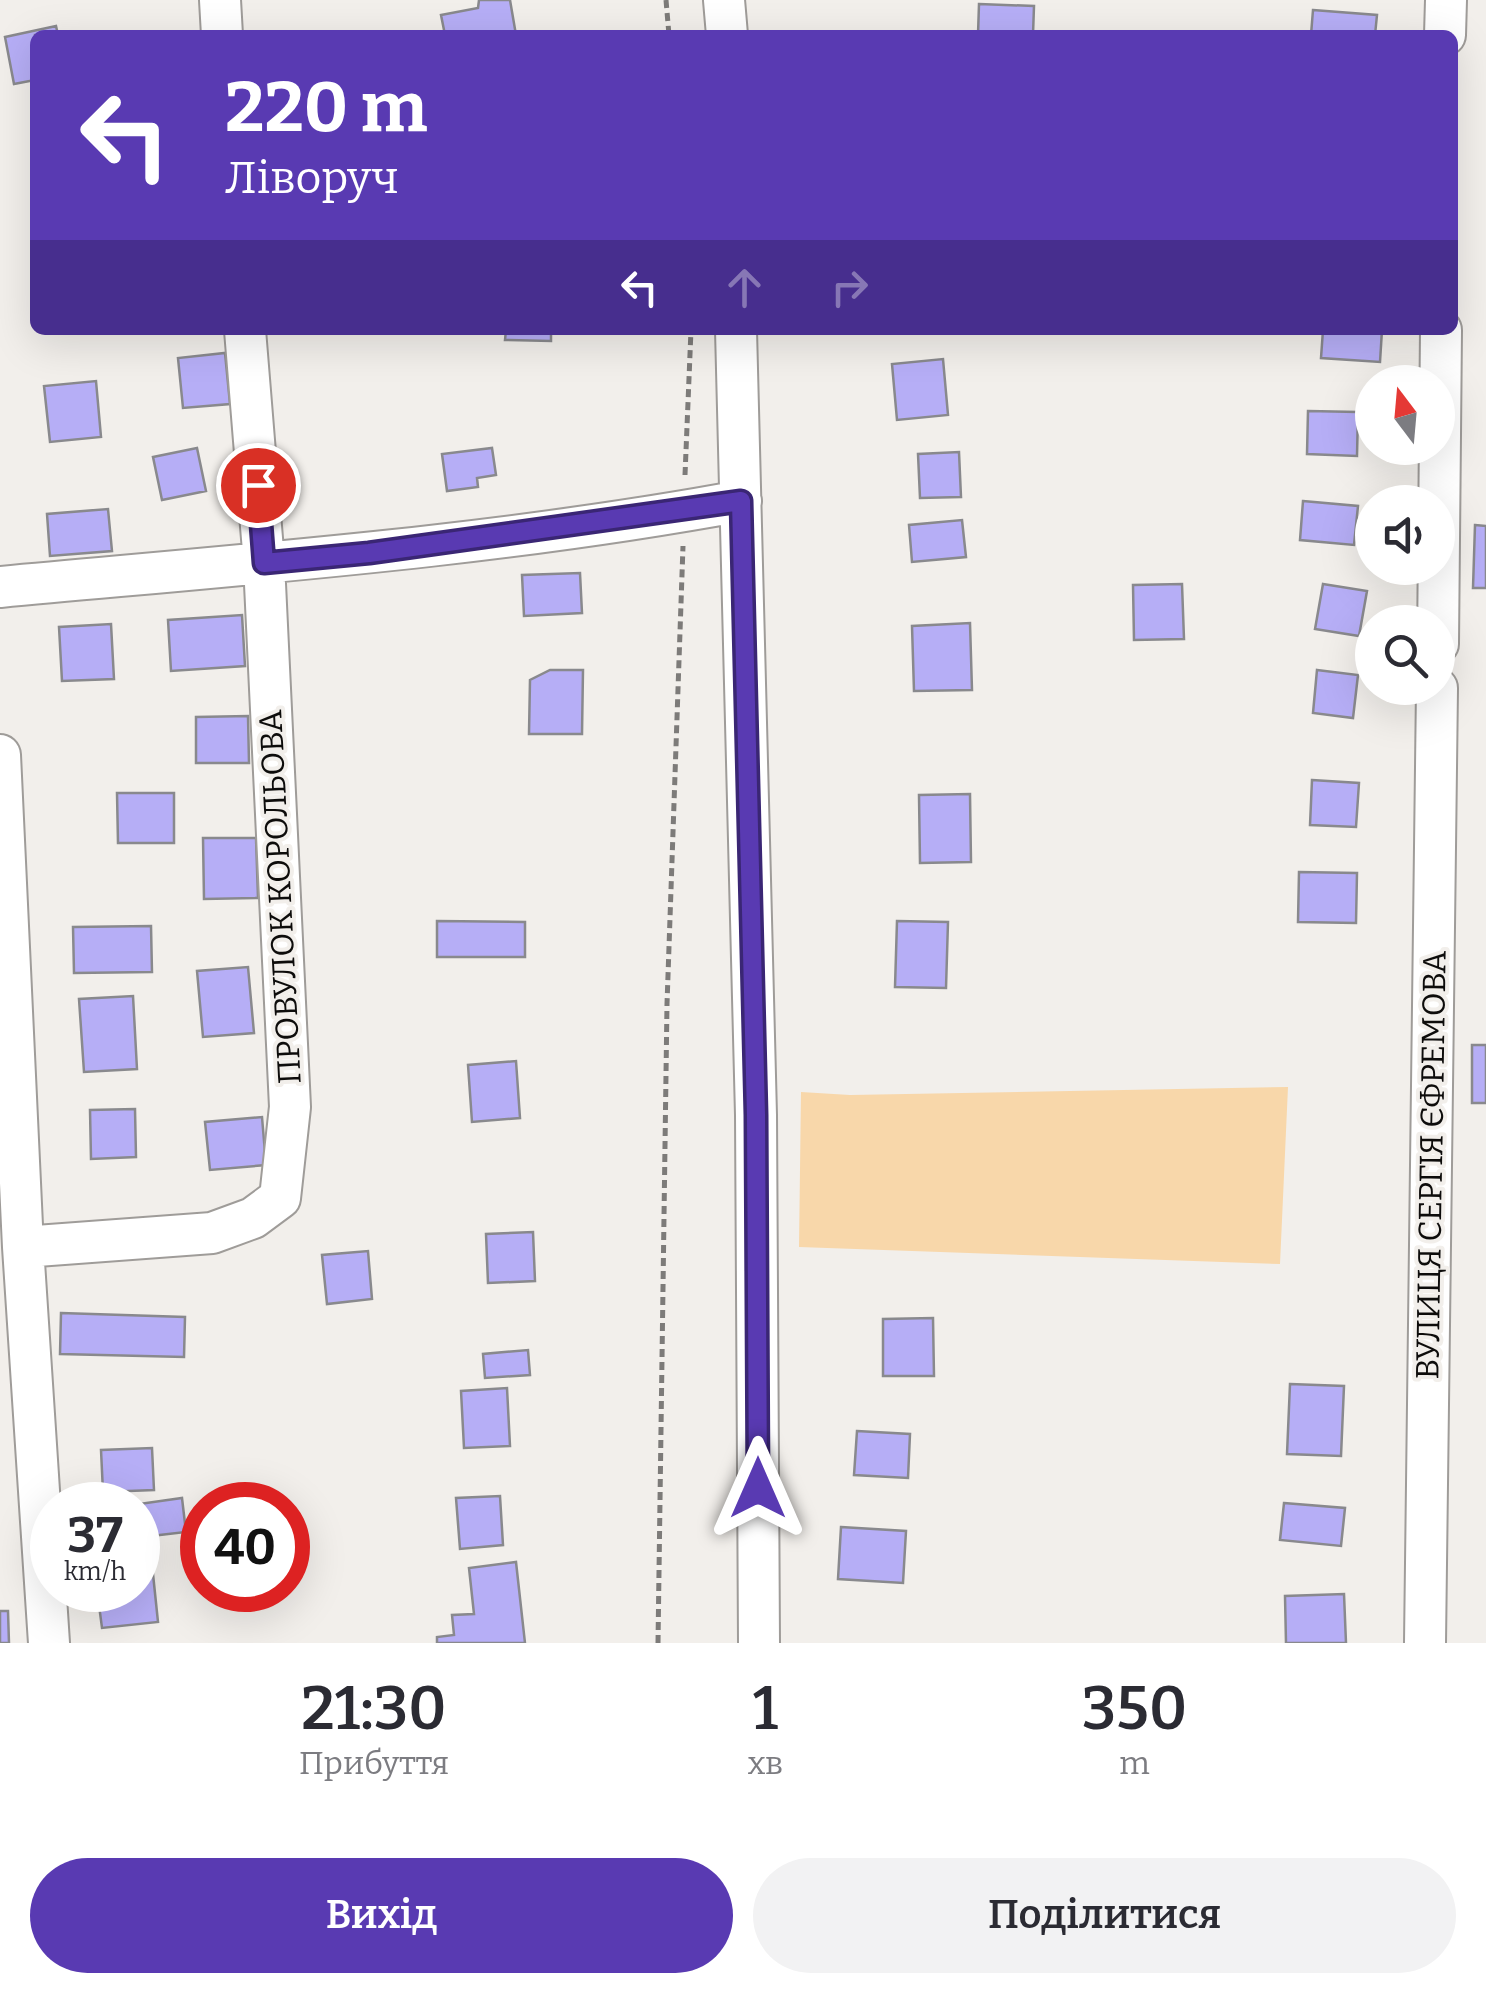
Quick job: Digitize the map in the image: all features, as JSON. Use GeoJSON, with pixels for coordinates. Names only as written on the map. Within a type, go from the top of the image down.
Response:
{"type":"FeatureCollection","features":[{"type":"Feature","properties":{"kind":"street"},"geometry":{"type":"LineString","coordinates":[[220,0],[222,30]]}},
{"type":"Feature","properties":{"kind":"street"},"geometry":{"type":"LineString","coordinates":[[724,0],[726,30]]}},
{"type":"Feature","properties":{"kind":"street"},"geometry":{"type":"LineString","coordinates":[[1445,30],[1446,0]]}},
{"type":"Feature","properties":{"kind":"street","name":"ПРОВУЛОК КОРОЛЬОВА"},"geometry":{"type":"LineString","coordinates":[[23,1248],[212,1234],[253,1218],[280,1198],[290,1108],[264,563],[245,335]]}},
{"type":"Feature","properties":{"kind":"street"},"geometry":{"type":"LineString","coordinates":[[736,335],[756,1115],[759,1643]]}},
{"type":"Feature","properties":{"kind":"street"},"geometry":{"type":"LineString","coordinates":[[1438,605],[1442,335]]}},
{"type":"Feature","properties":{"kind":"street"},"geometry":{"type":"LineString","coordinates":[[0,587],[369,553],[684,512],[741,501]]}},
{"type":"Feature","properties":{"kind":"street","name":"ВУЛИЦЯ СЕРГІЯ ЄФРЕМОВА"},"geometry":{"type":"LineString","coordinates":[[1425,1643],[1437,705]]}},
{"type":"Feature","properties":{"kind":"street"},"geometry":{"type":"LineString","coordinates":[[0,755],[23,1248],[49,1643]]}},
{"type":"Feature","properties":{"kind":"path"},"geometry":{"type":"LineString","coordinates":[[666,0],[669,30]]}},
{"type":"Feature","properties":{"kind":"path"},"geometry":{"type":"LineString","coordinates":[[658,1643],[667,1004],[691,335]]}},
{"type":"Feature","properties":{"kind":"shaded area"},"geometry":{"type":"Polygon","coordinates":[[[1288,1087],[1280,1264],[799,1247],[801,1092],[850,1095],[1288,1087]]]}},
{"type":"Feature","properties":{"kind":"building"},"geometry":{"type":"Polygon","coordinates":[[[479,0],[510,0],[515,30],[444,30],[441,15],[478,8],[479,0]]]}},
{"type":"Feature","properties":{"kind":"building"},"geometry":{"type":"Polygon","coordinates":[[[979,4],[1034,6],[1033,30],[978,30],[979,4]]]}},
{"type":"Feature","properties":{"kind":"building"},"geometry":{"type":"Polygon","coordinates":[[[1313,10],[1377,15],[1376,30],[1311,30],[1313,10]]]}},
{"type":"Feature","properties":{"kind":"building"},"geometry":{"type":"Polygon","coordinates":[[[30,32],[30,81],[14,84],[5,37],[30,32]]]}},
{"type":"Feature","properties":{"kind":"building"},"geometry":{"type":"Polygon","coordinates":[[[506,335],[551,335],[551,341],[505,340],[506,335]]]}},
{"type":"Feature","properties":{"kind":"building"},"geometry":{"type":"Polygon","coordinates":[[[1323,335],[1382,335],[1380,362],[1321,358],[1323,335]]]}},
{"type":"Feature","properties":{"kind":"building"},"geometry":{"type":"Polygon","coordinates":[[[225,353],[230,404],[183,408],[178,358],[225,353]]]}},
{"type":"Feature","properties":{"kind":"building"},"geometry":{"type":"Polygon","coordinates":[[[943,359],[948,415],[897,420],[892,364],[943,359]]]}},
{"type":"Feature","properties":{"kind":"building"},"geometry":{"type":"Polygon","coordinates":[[[96,381],[101,437],[50,442],[44,386],[96,381]]]}},
{"type":"Feature","properties":{"kind":"building"},"geometry":{"type":"Polygon","coordinates":[[[1308,411],[1355,412],[1355,456],[1307,454],[1308,411]]]}},
{"type":"Feature","properties":{"kind":"building"},"geometry":{"type":"Polygon","coordinates":[[[197,448],[206,491],[162,500],[153,457],[197,448]]]}},
{"type":"Feature","properties":{"kind":"building"},"geometry":{"type":"Polygon","coordinates":[[[492,448],[496,475],[477,478],[478,487],[447,491],[442,454],[492,448]]]}},
{"type":"Feature","properties":{"kind":"building"},"geometry":{"type":"Polygon","coordinates":[[[959,452],[961,497],[920,498],[918,454],[959,452]]]}},
{"type":"Feature","properties":{"kind":"building"},"geometry":{"type":"Polygon","coordinates":[[[1303,501],[1355,506],[1354,545],[1300,540],[1303,501]]]}},
{"type":"Feature","properties":{"kind":"building"},"geometry":{"type":"Polygon","coordinates":[[[108,509],[112,551],[50,556],[47,514],[108,509]]]}},
{"type":"Feature","properties":{"kind":"building"},"geometry":{"type":"Polygon","coordinates":[[[962,520],[966,557],[912,562],[909,525],[962,520]]]}},
{"type":"Feature","properties":{"kind":"building"},"geometry":{"type":"Polygon","coordinates":[[[1475,525],[1486,526],[1486,588],[1473,588],[1475,525]]]}},
{"type":"Feature","properties":{"kind":"building"},"geometry":{"type":"Polygon","coordinates":[[[580,573],[582,613],[524,616],[522,575],[580,573]]]}},
{"type":"Feature","properties":{"kind":"building"},"geometry":{"type":"Polygon","coordinates":[[[1182,584],[1184,639],[1134,640],[1133,585],[1182,584]]]}},
{"type":"Feature","properties":{"kind":"building"},"geometry":{"type":"Polygon","coordinates":[[[1323,584],[1367,591],[1365,605],[1355,605],[1355,635],[1315,629],[1323,584]]]}},
{"type":"Feature","properties":{"kind":"building"},"geometry":{"type":"Polygon","coordinates":[[[242,615],[245,666],[171,671],[168,620],[242,615]]]}},
{"type":"Feature","properties":{"kind":"building"},"geometry":{"type":"Polygon","coordinates":[[[970,623],[972,690],[914,691],[912,626],[970,623]]]}},
{"type":"Feature","properties":{"kind":"building"},"geometry":{"type":"Polygon","coordinates":[[[111,624],[114,679],[62,681],[59,627],[111,624]]]}},
{"type":"Feature","properties":{"kind":"building"},"geometry":{"type":"Polygon","coordinates":[[[550,670],[583,670],[582,734],[529,734],[530,680],[550,670]]]}},
{"type":"Feature","properties":{"kind":"building"},"geometry":{"type":"Polygon","coordinates":[[[1317,670],[1355,675],[1353,718],[1313,713],[1317,670]]]}},
{"type":"Feature","properties":{"kind":"building"},"geometry":{"type":"Polygon","coordinates":[[[248,716],[249,763],[196,763],[196,717],[248,716]]]}},
{"type":"Feature","properties":{"kind":"building"},"geometry":{"type":"Polygon","coordinates":[[[1312,780],[1359,783],[1356,827],[1310,825],[1312,780]]]}},
{"type":"Feature","properties":{"kind":"building"},"geometry":{"type":"Polygon","coordinates":[[[117,793],[174,793],[174,843],[118,843],[117,793]]]}},
{"type":"Feature","properties":{"kind":"building"},"geometry":{"type":"Polygon","coordinates":[[[970,794],[971,862],[920,863],[919,795],[970,794]]]}},
{"type":"Feature","properties":{"kind":"building"},"geometry":{"type":"Polygon","coordinates":[[[203,838],[256,838],[258,898],[204,899],[203,838]]]}},
{"type":"Feature","properties":{"kind":"building"},"geometry":{"type":"Polygon","coordinates":[[[1299,872],[1357,873],[1356,923],[1298,922],[1299,872]]]}},
{"type":"Feature","properties":{"kind":"building"},"geometry":{"type":"Polygon","coordinates":[[[437,921],[525,922],[525,957],[437,957],[437,921]]]}},
{"type":"Feature","properties":{"kind":"building"},"geometry":{"type":"Polygon","coordinates":[[[897,921],[948,922],[946,988],[895,987],[897,921]]]}},
{"type":"Feature","properties":{"kind":"building"},"geometry":{"type":"Polygon","coordinates":[[[151,926],[152,972],[74,973],[73,927],[151,926]]]}},
{"type":"Feature","properties":{"kind":"building"},"geometry":{"type":"Polygon","coordinates":[[[248,967],[254,1033],[203,1037],[197,971],[248,967]]]}},
{"type":"Feature","properties":{"kind":"building"},"geometry":{"type":"Polygon","coordinates":[[[133,996],[137,1069],[84,1072],[79,999],[133,996]]]}},
{"type":"Feature","properties":{"kind":"building"},"geometry":{"type":"Polygon","coordinates":[[[1472,1045],[1486,1045],[1486,1103],[1472,1103],[1472,1045]]]}},
{"type":"Feature","properties":{"kind":"building"},"geometry":{"type":"Polygon","coordinates":[[[516,1061],[520,1118],[472,1122],[468,1065],[516,1061]]]}},
{"type":"Feature","properties":{"kind":"building"},"geometry":{"type":"Polygon","coordinates":[[[135,1109],[136,1157],[91,1159],[90,1110],[135,1109]]]}},
{"type":"Feature","properties":{"kind":"building"},"geometry":{"type":"Polygon","coordinates":[[[262,1117],[266,1165],[210,1170],[205,1122],[262,1117]]]}},
{"type":"Feature","properties":{"kind":"building"},"geometry":{"type":"Polygon","coordinates":[[[533,1232],[535,1281],[488,1283],[486,1234],[533,1232]]]}},
{"type":"Feature","properties":{"kind":"building"},"geometry":{"type":"Polygon","coordinates":[[[368,1251],[372,1299],[327,1304],[322,1255],[368,1251]]]}},
{"type":"Feature","properties":{"kind":"building"},"geometry":{"type":"Polygon","coordinates":[[[61,1313],[185,1317],[184,1357],[60,1354],[61,1313]]]}},
{"type":"Feature","properties":{"kind":"building"},"geometry":{"type":"Polygon","coordinates":[[[933,1318],[934,1376],[883,1376],[883,1319],[933,1318]]]}},
{"type":"Feature","properties":{"kind":"building"},"geometry":{"type":"Polygon","coordinates":[[[528,1350],[530,1375],[485,1378],[483,1354],[528,1350]]]}},
{"type":"Feature","properties":{"kind":"building"},"geometry":{"type":"Polygon","coordinates":[[[1290,1384],[1344,1386],[1341,1456],[1287,1454],[1290,1384]]]}},
{"type":"Feature","properties":{"kind":"building"},"geometry":{"type":"Polygon","coordinates":[[[507,1388],[510,1446],[464,1448],[461,1391],[507,1388]]]}},
{"type":"Feature","properties":{"kind":"building"},"geometry":{"type":"Polygon","coordinates":[[[857,1431],[910,1434],[908,1478],[854,1475],[857,1431]]]}},
{"type":"Feature","properties":{"kind":"building"},"geometry":{"type":"Polygon","coordinates":[[[152,1448],[154,1482],[103,1482],[101,1450],[152,1448]]]}},
{"type":"Feature","properties":{"kind":"building"},"geometry":{"type":"Polygon","coordinates":[[[500,1496],[503,1545],[460,1549],[456,1498],[500,1496]]]}},
{"type":"Feature","properties":{"kind":"building"},"geometry":{"type":"Polygon","coordinates":[[[180,1498],[180,1533],[160,1535],[160,1501],[180,1498]]]}},
{"type":"Feature","properties":{"kind":"building"},"geometry":{"type":"Polygon","coordinates":[[[1284,1503],[1345,1508],[1341,1546],[1280,1540],[1284,1503]]]}},
{"type":"Feature","properties":{"kind":"building"},"geometry":{"type":"Polygon","coordinates":[[[841,1527],[906,1531],[903,1583],[838,1579],[841,1527]]]}},
{"type":"Feature","properties":{"kind":"building"},"geometry":{"type":"Polygon","coordinates":[[[516,1562],[525,1643],[437,1643],[437,1637],[454,1635],[452,1615],[474,1614],[469,1568],[516,1562]]]}},
{"type":"Feature","properties":{"kind":"building"},"geometry":{"type":"Polygon","coordinates":[[[1344,1594],[1346,1643],[1286,1643],[1285,1596],[1344,1594]]]}},
{"type":"Feature","properties":{"kind":"building"},"geometry":{"type":"Polygon","coordinates":[[[0,1611],[8,1611],[9,1643],[0,1643],[0,1611]]]}},
{"type":"Feature","properties":{"kind":"building"},"geometry":{"type":"Polygon","coordinates":[[[100,1612],[157,1612],[158,1622],[102,1628],[100,1612]]]}},
{"type":"Feature","properties":{"kind":"route"},"geometry":{"type":"LineString","coordinates":[[258,485],[264,563],[369,553],[684,512],[741,501],[756,1115],[758,1488]]}}]}
